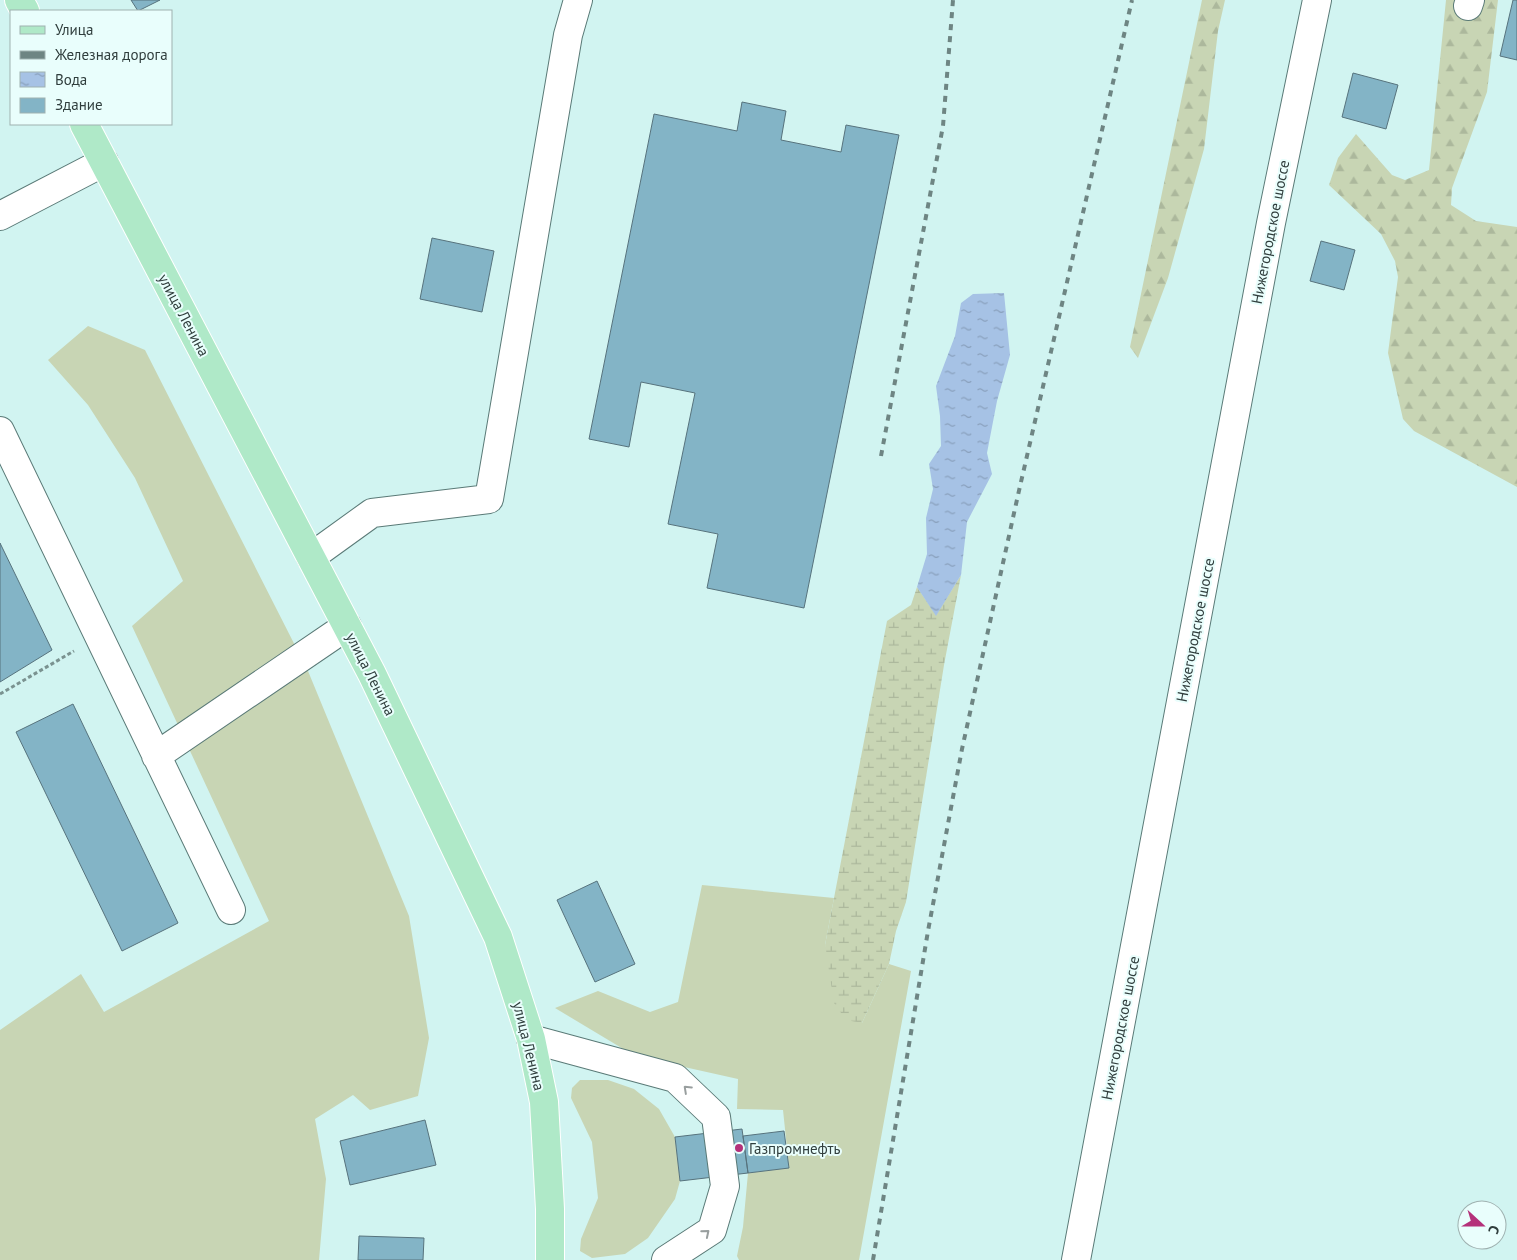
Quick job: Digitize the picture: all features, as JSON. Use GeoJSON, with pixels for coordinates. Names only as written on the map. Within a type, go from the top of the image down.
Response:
{"type":"FeatureCollection","features":[{"type":"Feature","properties":{"kind":"main road","name":"улица Ленина"},"geometry":{"type":"LineString","coordinates":[[85,125],[377,683],[498,937],[531,1039],[544,1102],[550,1209],[550,1260]]}},
{"type":"Feature","properties":{"kind":"street"},"geometry":{"type":"LineString","coordinates":[[311,557],[372,513],[489,499],[568,35],[578,0]]}},
{"type":"Feature","properties":{"kind":"street","name":"Нижегородское шоссе"},"geometry":{"type":"LineString","coordinates":[[1076,1260],[1267,242],[1318,0]]}},
{"type":"Feature","properties":{"kind":"street"},"geometry":{"type":"LineString","coordinates":[[0,216],[104,162]]}},
{"type":"Feature","properties":{"kind":"street"},"geometry":{"type":"LineString","coordinates":[[0,431],[231,910]]}},
{"type":"Feature","properties":{"kind":"street"},"geometry":{"type":"LineString","coordinates":[[156,756],[347,626]]}},
{"type":"Feature","properties":{"kind":"street"},"geometry":{"type":"LineString","coordinates":[[531,1039],[675,1078],[716,1116],[725,1186],[712,1230],[666,1260]]}},
{"type":"Feature","properties":{"kind":"path"},"geometry":{"type":"LineString","coordinates":[[0,694],[98,636]]}},
{"type":"Feature","properties":{"kind":"green space"},"geometry":{"type":"Polygon","coordinates":[[[1202,0],[1225,0],[1218,31],[1204,149],[1168,278],[1138,358],[1130,347],[1202,0]]]}},
{"type":"Feature","properties":{"kind":"green space"},"geometry":{"type":"Polygon","coordinates":[[[1446,0],[1498,0],[1487,92],[1452,188],[1451,205],[1476,221],[1517,227],[1517,487],[1414,431],[1403,419],[1388,353],[1398,277],[1395,261],[1381,234],[1329,185],[1338,158],[1356,134],[1392,175],[1405,180],[1429,170],[1446,0]]]}},
{"type":"Feature","properties":{"kind":"green space"},"geometry":{"type":"Polygon","coordinates":[[[88,326],[145,350],[308,671],[409,916],[429,1038],[418,1096],[370,1110],[353,1095],[315,1119],[326,1179],[319,1260],[0,1260],[0,1030],[81,974],[104,1012],[269,921],[132,626],[183,581],[135,478],[88,405],[48,360],[88,326]]]}},
{"type":"Feature","properties":{"kind":"green space"},"geometry":{"type":"Polygon","coordinates":[[[961,575],[944,665],[906,902],[896,931],[889,964],[862,1023],[846,1020],[834,1003],[825,945],[887,621],[911,605],[917,587],[936,615],[961,575]]]}},
{"type":"Feature","properties":{"kind":"green space"},"geometry":{"type":"Polygon","coordinates":[[[702,885],[834,898],[825,945],[862,1023],[889,964],[911,971],[859,1260],[739,1260],[737,1256],[743,1227],[748,1173],[789,1167],[783,1110],[737,1109],[738,1079],[635,1056],[555,1008],[598,991],[650,1012],[678,1002],[702,885]]]}},
{"type":"Feature","properties":{"kind":"green space"},"geometry":{"type":"Polygon","coordinates":[[[580,1080],[608,1080],[634,1089],[659,1109],[675,1137],[680,1181],[675,1199],[648,1238],[625,1254],[592,1258],[580,1251],[581,1239],[598,1198],[592,1142],[571,1098],[572,1088],[580,1080]]]}},
{"type":"Feature","properties":{"kind":"water"},"geometry":{"type":"Polygon","coordinates":[[[1004,293],[1010,355],[997,401],[987,453],[992,474],[967,522],[961,575],[936,616],[917,587],[927,554],[926,518],[933,489],[929,464],[941,446],[936,386],[955,336],[961,303],[973,294],[1004,293]]]}},
{"type":"Feature","properties":{"kind":"building"},"geometry":{"type":"Polygon","coordinates":[[[131,0],[160,0],[140,10],[137,10],[131,0]]]}},
{"type":"Feature","properties":{"kind":"building"},"geometry":{"type":"Polygon","coordinates":[[[1513,0],[1517,0],[1517,60],[1500,56],[1513,0]]]}},
{"type":"Feature","properties":{"kind":"building"},"geometry":{"type":"Polygon","coordinates":[[[1353,73],[1398,85],[1386,129],[1342,117],[1353,73]]]}},
{"type":"Feature","properties":{"kind":"building"},"geometry":{"type":"Polygon","coordinates":[[[742,102],[786,111],[781,140],[841,152],[846,125],[899,135],[804,608],[707,588],[718,534],[668,524],[695,393],[641,382],[629,447],[589,439],[654,114],[737,131],[742,102]]]}},
{"type":"Feature","properties":{"kind":"building"},"geometry":{"type":"Polygon","coordinates":[[[432,238],[494,251],[482,312],[420,299],[432,238]]]}},
{"type":"Feature","properties":{"kind":"building"},"geometry":{"type":"Polygon","coordinates":[[[1321,241],[1355,250],[1344,290],[1310,281],[1321,241]]]}},
{"type":"Feature","properties":{"kind":"building"},"geometry":{"type":"Polygon","coordinates":[[[0,543],[52,650],[0,682],[0,543]]]}},
{"type":"Feature","properties":{"kind":"building"},"geometry":{"type":"Polygon","coordinates":[[[73,704],[178,923],[122,951],[16,732],[73,704]]]}},
{"type":"Feature","properties":{"kind":"building"},"geometry":{"type":"Polygon","coordinates":[[[597,881],[635,964],[595,982],[557,900],[597,881]]]}},
{"type":"Feature","properties":{"kind":"building"},"geometry":{"type":"Polygon","coordinates":[[[425,1120],[436,1165],[350,1185],[340,1141],[425,1120]]]}},
{"type":"Feature","properties":{"kind":"building"},"geometry":{"type":"Polygon","coordinates":[[[742,1129],[748,1173],[680,1181],[675,1137],[742,1129]]]}},
{"type":"Feature","properties":{"kind":"building"},"geometry":{"type":"Polygon","coordinates":[[[784,1131],[789,1168],[748,1173],[743,1136],[784,1131]]]}},
{"type":"Feature","properties":{"kind":"building"},"geometry":{"type":"Polygon","coordinates":[[[359,1236],[424,1238],[423,1260],[358,1260],[359,1236]]]}},
{"type":"Feature","properties":{"kind":"railway"},"geometry":{"type":"LineString","coordinates":[[881,456],[943,126],[953,0]]}},
{"type":"Feature","properties":{"kind":"railway"},"geometry":{"type":"LineString","coordinates":[[873,1260],[928,931],[962,749],[1018,495],[1132,0]]}},
{"type":"Feature","properties":{"kind":"place","name":"Газпромнефть"},"geometry":{"type":"Point","coordinates":[739,1148]}}]}
